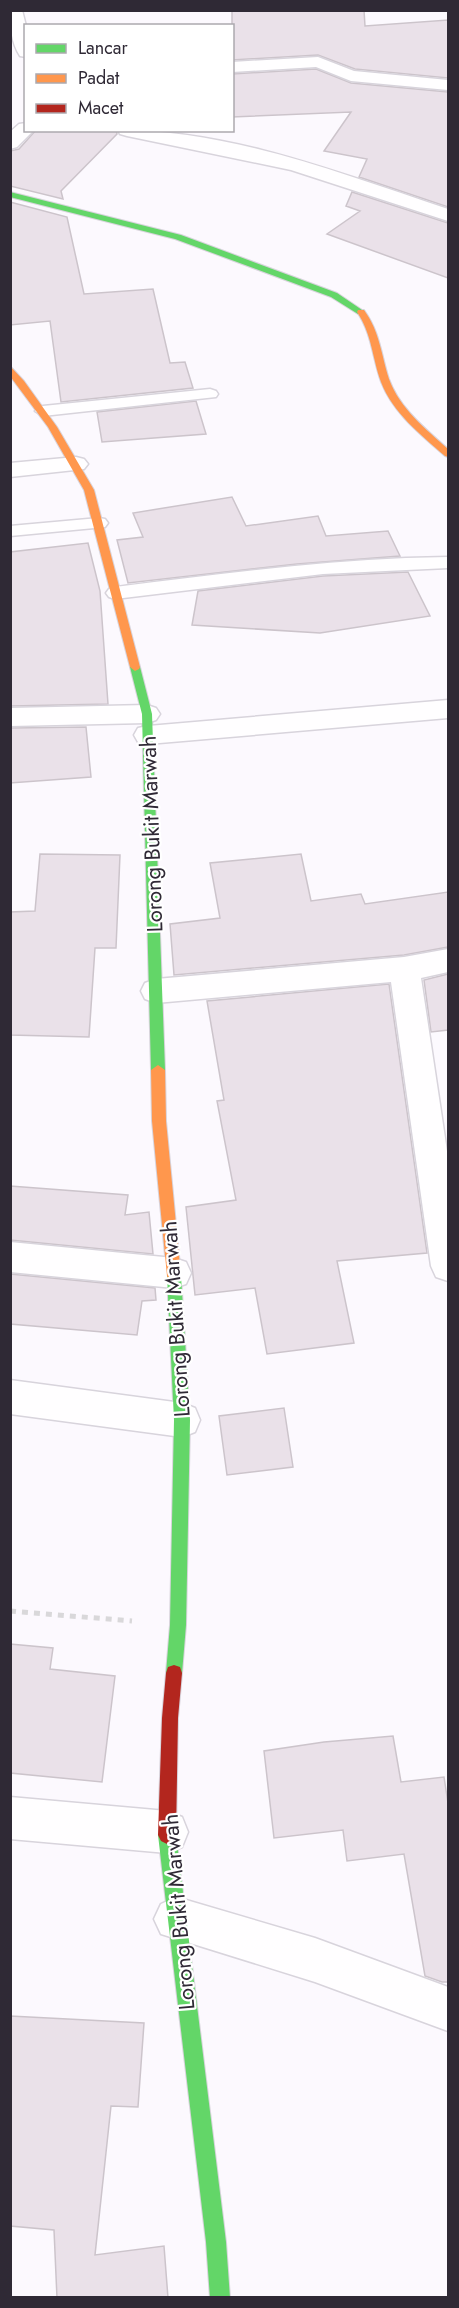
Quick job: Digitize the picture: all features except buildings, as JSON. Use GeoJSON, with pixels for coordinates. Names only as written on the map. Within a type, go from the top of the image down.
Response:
{"type":"FeatureCollection","features":[{"type":"Feature","properties":{"kind":"street"},"geometry":{"type":"LineString","coordinates":[[13,10],[24,45]]}},
{"type":"Feature","properties":{"kind":"street"},"geometry":{"type":"LineString","coordinates":[[234,67],[318,62],[351,76],[448,85]]}},
{"type":"Feature","properties":{"kind":"street"},"geometry":{"type":"LineString","coordinates":[[10,143],[23,117]]}},
{"type":"Feature","properties":{"kind":"street"},"geometry":{"type":"LineString","coordinates":[[138,132],[298,166],[448,215]]}},
{"type":"Feature","properties":{"kind":"street"},"geometry":{"type":"LineString","coordinates":[[10,194],[178,237],[245,260],[349,303],[362,313],[374,329],[388,388],[393,397],[412,421],[448,454]]}},
{"type":"Feature","properties":{"kind":"street","name":"Lorong Bukit Marwah"},"geometry":{"type":"LineString","coordinates":[[10,369],[43,411],[76,464],[88,490],[99,523],[148,725],[159,1121],[174,1273],[182,1420],[178,1625],[170,1718],[167,1832],[216,2242],[220,2298]]}},
{"type":"Feature","properties":{"kind":"street"},"geometry":{"type":"LineString","coordinates":[[10,470],[76,464]]}},
{"type":"Feature","properties":{"kind":"street"},"geometry":{"type":"LineString","coordinates":[[10,717],[148,725],[448,709]]}},
{"type":"Feature","properties":{"kind":"street"},"geometry":{"type":"LineString","coordinates":[[156,991],[404,969],[448,961]]}},
{"type":"Feature","properties":{"kind":"street"},"geometry":{"type":"LineString","coordinates":[[404,969],[448,1266]]}},
{"type":"Feature","properties":{"kind":"street"},"geometry":{"type":"LineString","coordinates":[[10,1257],[174,1273]]}},
{"type":"Feature","properties":{"kind":"street"},"geometry":{"type":"LineString","coordinates":[[10,1397],[182,1420]]}},
{"type":"Feature","properties":{"kind":"street"},"geometry":{"type":"LineString","coordinates":[[10,1818],[167,1832]]}},
{"type":"Feature","properties":{"kind":"street"},"geometry":{"type":"LineString","coordinates":[[176,1919],[315,1960],[448,2009]]}},
{"type":"Feature","properties":{"kind":"lane"},"geometry":{"type":"LineString","coordinates":[[43,411],[210,394]]}},
{"type":"Feature","properties":{"kind":"lane"},"geometry":{"type":"LineString","coordinates":[[10,531],[99,523]]}},
{"type":"Feature","properties":{"kind":"lane"},"geometry":{"type":"LineString","coordinates":[[115,593],[277,573],[407,562],[448,563]]}},
{"type":"Feature","properties":{"kind":"path"},"geometry":{"type":"LineString","coordinates":[[10,1611],[178,1625]]}},
{"type":"Feature","properties":{"kind":"traffic: fast"},"geometry":{"type":"LineString","coordinates":[[10,194],[178,237],[334,295],[361,312]]}},
{"type":"Feature","properties":{"kind":"traffic: fast"},"geometry":{"type":"LineString","coordinates":[[135,667],[147,714],[158,1070]]}},
{"type":"Feature","properties":{"kind":"traffic: fast"},"geometry":{"type":"LineString","coordinates":[[174,1276],[182,1420],[178,1625],[174,1673]]}},
{"type":"Feature","properties":{"kind":"traffic: fast"},"geometry":{"type":"LineString","coordinates":[[167,1835],[216,2242],[220,2298]]}},
{"type":"Feature","properties":{"kind":"traffic: slow"},"geometry":{"type":"LineString","coordinates":[[361,312],[373,331],[382,370],[394,398],[415,424],[448,454]]}},
{"type":"Feature","properties":{"kind":"traffic: slow"},"geometry":{"type":"LineString","coordinates":[[10,369],[52,427],[89,490],[135,667]]}},
{"type":"Feature","properties":{"kind":"traffic: slow"},"geometry":{"type":"LineString","coordinates":[[158,1070],[159,1121],[174,1276]]}},
{"type":"Feature","properties":{"kind":"traffic: jam"},"geometry":{"type":"LineString","coordinates":[[167,1835],[170,1718],[174,1673]]}}]}
